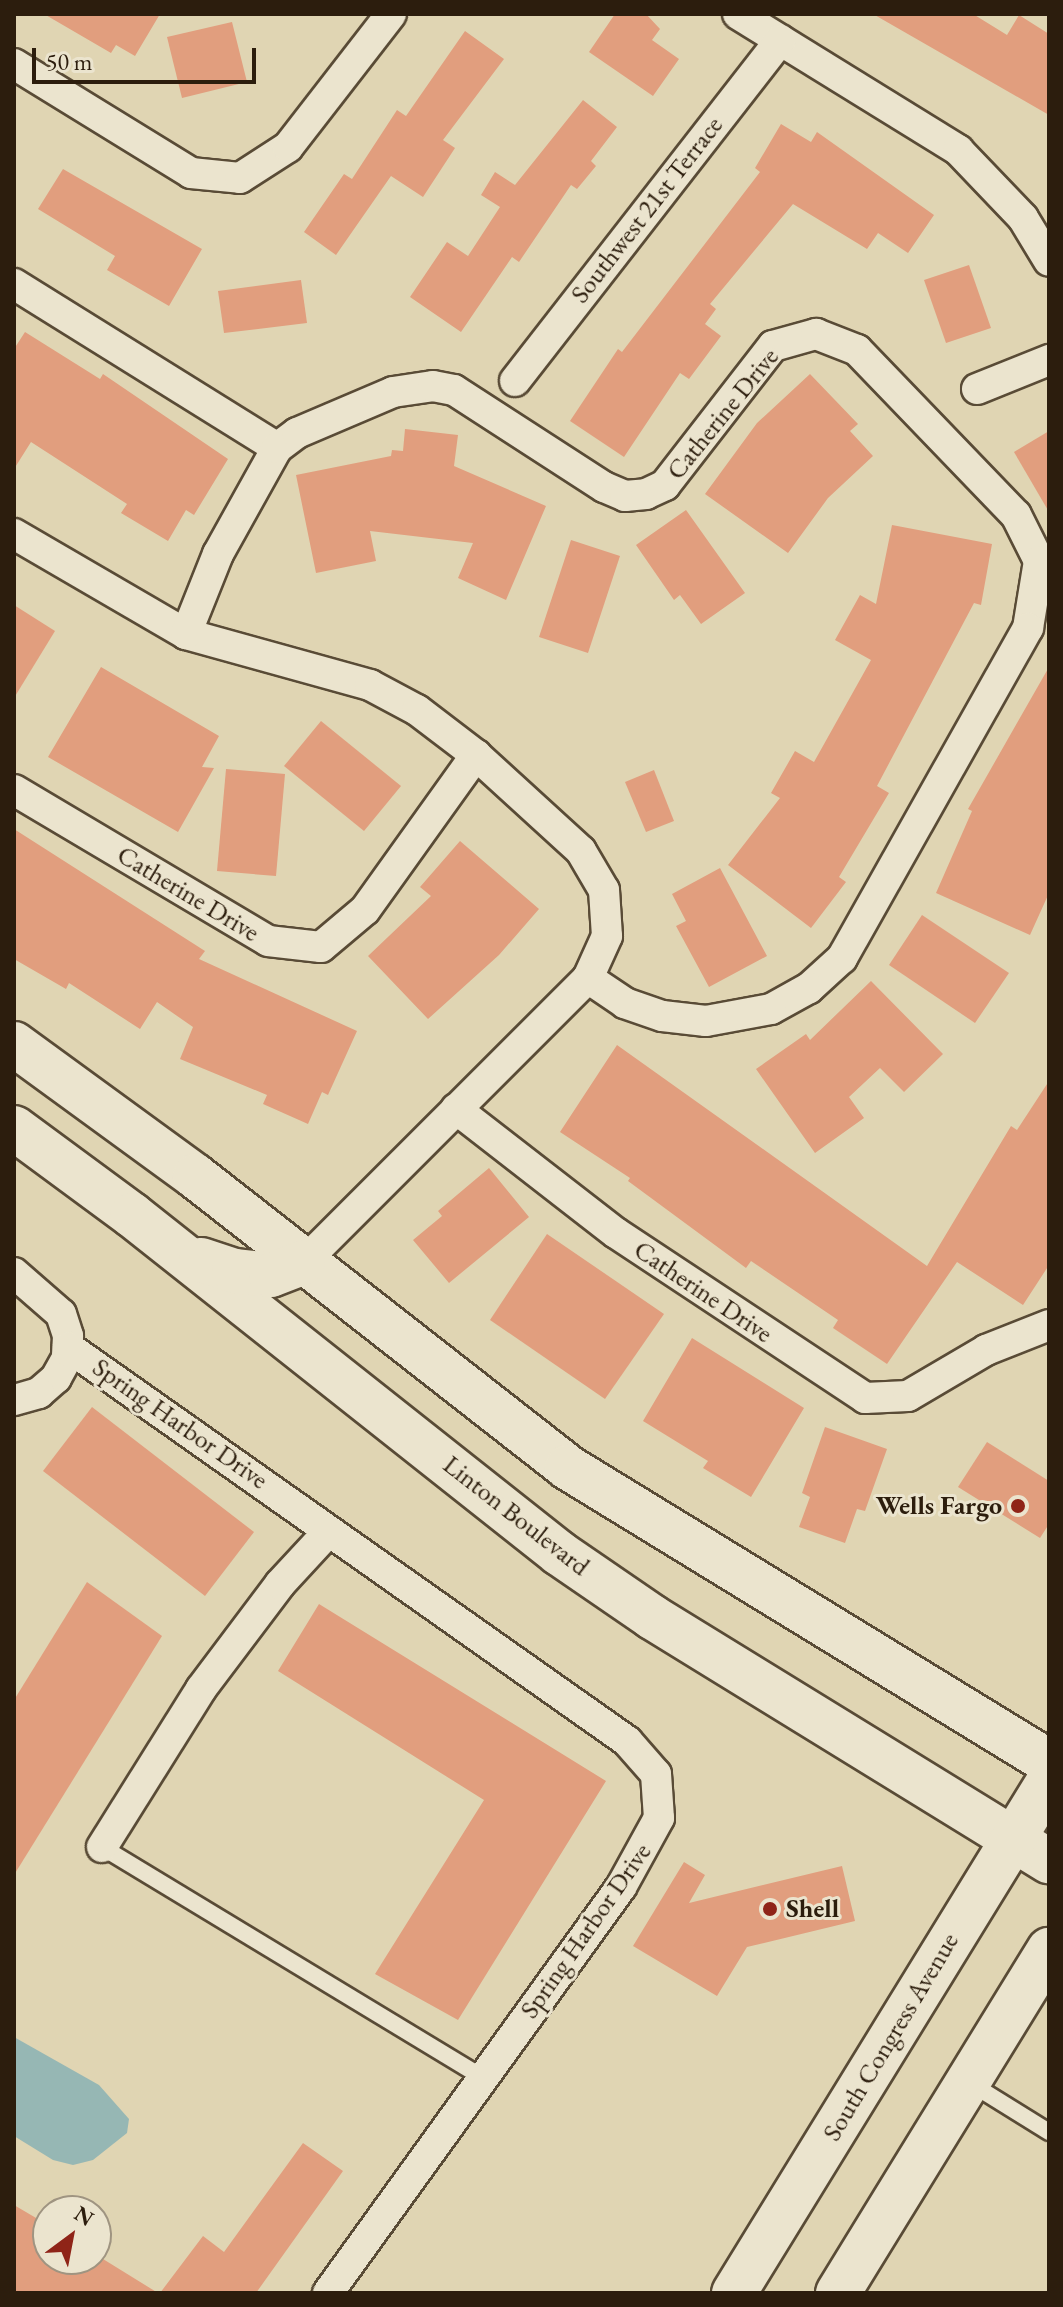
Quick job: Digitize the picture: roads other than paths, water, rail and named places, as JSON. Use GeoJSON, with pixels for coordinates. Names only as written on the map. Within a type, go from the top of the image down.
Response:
{"type":"FeatureCollection","features":[{"type":"Feature","properties":{"kind":"main road"},"geometry":{"type":"LineString","coordinates":[[14,1044],[105,1107],[567,1467],[1049,1762]]}},
{"type":"Feature","properties":{"kind":"main road","name":"Linton Boulevard"},"geometry":{"type":"LineString","coordinates":[[14,1128],[180,1253],[559,1553],[652,1617],[1049,1861]]}},
{"type":"Feature","properties":{"kind":"main road"},"geometry":{"type":"LineString","coordinates":[[180,1253],[234,1271],[271,1275],[303,1263]]}},
{"type":"Feature","properties":{"kind":"main road","name":"South Congress Avenue"},"geometry":{"type":"LineString","coordinates":[[734,2293],[1049,1781]]}},
{"type":"Feature","properties":{"kind":"main road"},"geometry":{"type":"LineString","coordinates":[[838,2293],[1049,1950]]}},
{"type":"Feature","properties":{"kind":"street"},"geometry":{"type":"LineString","coordinates":[[14,64],[191,173],[240,178],[288,147],[391,14]]}},
{"type":"Feature","properties":{"kind":"street"},"geometry":{"type":"LineString","coordinates":[[738,14],[958,150],[1023,218],[1049,261]]}},
{"type":"Feature","properties":{"kind":"street","name":"Southwest 21st Terrace"},"geometry":{"type":"LineString","coordinates":[[515,381],[780,40]]}},
{"type":"Feature","properties":{"kind":"street"},"geometry":{"type":"LineString","coordinates":[[14,284],[277,448]]}},
{"type":"Feature","properties":{"kind":"street","name":"Catherine Drive"},"geometry":{"type":"LineString","coordinates":[[186,634],[218,554],[277,448],[297,433],[393,392],[433,386],[454,390],[604,487],[625,496],[646,494],[665,485],[773,346],[816,334],[857,350],[1016,515],[1039,561],[1028,628],[842,958],[809,988],[771,1009],[728,1020],[673,1018],[625,1003],[588,978]]}},
{"type":"Feature","properties":{"kind":"street"},"geometry":{"type":"LineString","coordinates":[[977,389],[1049,360]]}},
{"type":"Feature","properties":{"kind":"street"},"geometry":{"type":"LineString","coordinates":[[14,534],[186,634],[370,685],[417,710],[476,755],[595,869],[604,890],[607,925],[600,958],[588,978],[303,1263]]}},
{"type":"Feature","properties":{"kind":"street","name":"Catherine Drive"},"geometry":{"type":"LineString","coordinates":[[14,790],[268,941],[321,947],[365,910],[476,755]]}},
{"type":"Feature","properties":{"kind":"street","name":"Catherine Drive"},"geometry":{"type":"LineString","coordinates":[[456,1109],[616,1233],[845,1388],[887,1400],[927,1386],[986,1350],[1049,1325]]}},
{"type":"Feature","properties":{"kind":"street"},"geometry":{"type":"LineString","coordinates":[[14,1273],[61,1314],[68,1347],[56,1378],[39,1393],[14,1400]]}},
{"type":"Feature","properties":{"kind":"street","name":"Spring Harbor Drive"},"geometry":{"type":"LineString","coordinates":[[68,1347],[627,1741],[656,1774],[661,1796],[651,1839],[484,2078],[328,2293]]}},
{"type":"Feature","properties":{"kind":"street"},"geometry":{"type":"LineString","coordinates":[[102,1847],[201,1689],[280,1584],[329,1531]]}},
{"type":"Feature","properties":{"kind":"lane"},"geometry":{"type":"LineString","coordinates":[[102,1847],[484,2078]]}},
{"type":"Feature","properties":{"kind":"lane"},"geometry":{"type":"LineString","coordinates":[[969,2083],[1049,2132]]}},
{"type":"Feature","properties":{"kind":"water"},"geometry":{"type":"Polygon","coordinates":[[[14,2037],[99,2085],[129,2119],[127,2133],[93,2160],[73,2165],[53,2160],[14,2136],[14,2037]]]}},
{"type":"Feature","properties":{"kind":"place","name":"Wells Fargo"},"geometry":{"type":"Point","coordinates":[1018,1506]}},
{"type":"Feature","properties":{"kind":"place","name":"Shell"},"geometry":{"type":"Point","coordinates":[770,1909]}}]}
